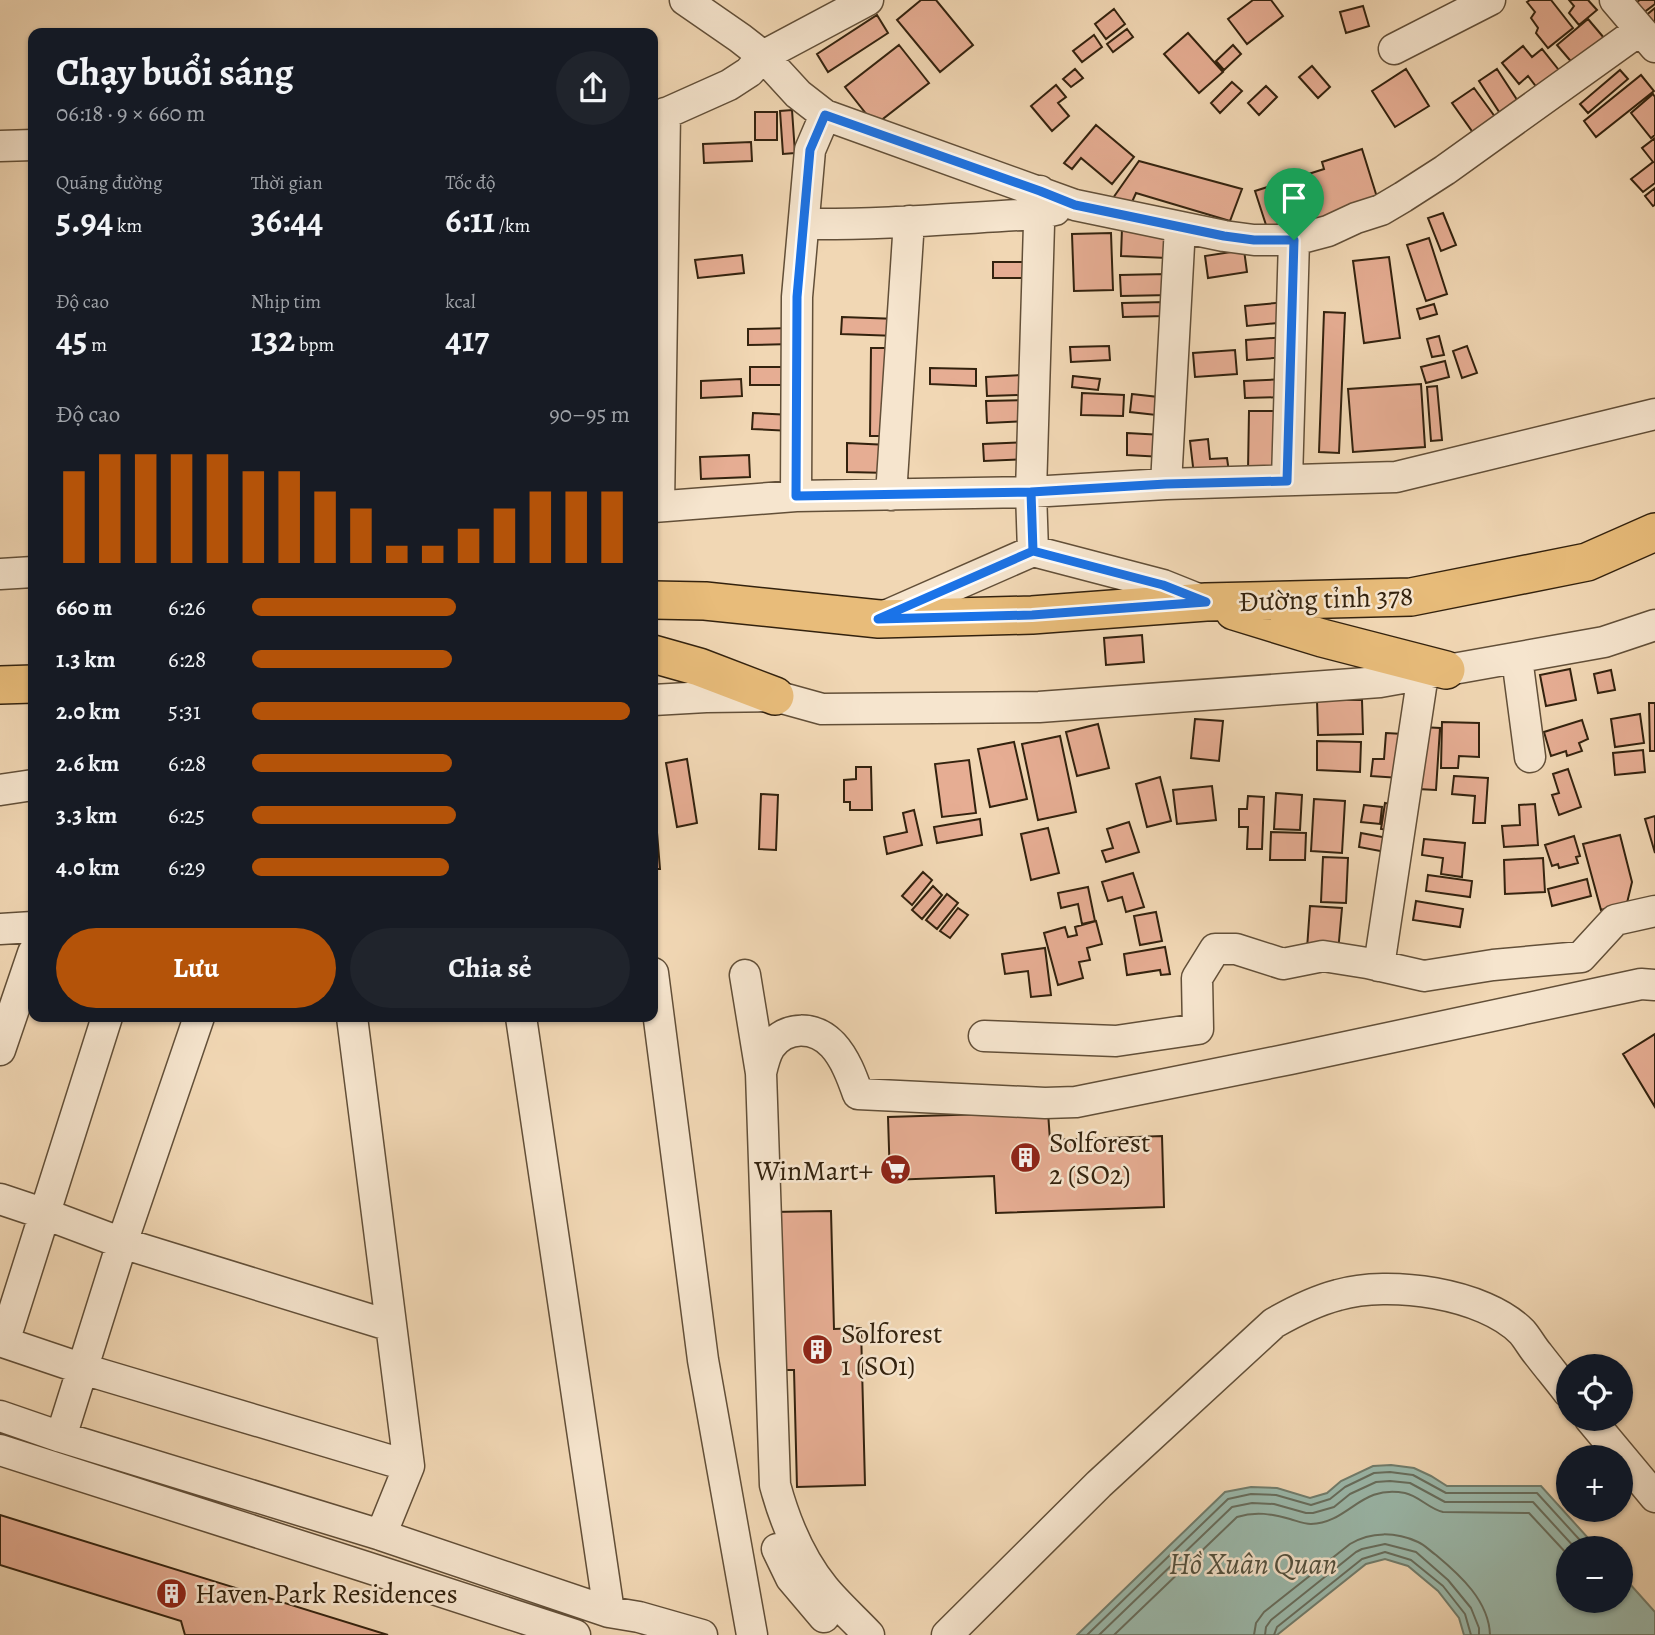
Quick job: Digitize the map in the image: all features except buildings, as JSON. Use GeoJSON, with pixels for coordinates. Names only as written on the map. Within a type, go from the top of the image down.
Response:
{"type":"FeatureCollection","features":[{"type":"Feature","properties":{"kind":"main road","name":"Đường tỉnh 378"},"geometry":{"type":"LineString","coordinates":[[658,600],[705,601],[878,619],[1032,615],[1206,602],[1411,597],[1587,562],[1655,532]]}},
{"type":"Feature","properties":{"kind":"main road"},"geometry":{"type":"LineString","coordinates":[[1206,602],[1434,672]]}},
{"type":"Feature","properties":{"kind":"main road"},"geometry":{"type":"LineString","coordinates":[[658,655],[699,667],[775,696]]}},
{"type":"Feature","properties":{"kind":"main road"},"geometry":{"type":"LineString","coordinates":[[0,685],[28,684]]}},
{"type":"Feature","properties":{"kind":"street"},"geometry":{"type":"LineString","coordinates":[[685,0],[763,56],[798,94],[825,115],[1039,202]]}},
{"type":"Feature","properties":{"kind":"street"},"geometry":{"type":"LineString","coordinates":[[658,246],[659,116],[729,85],[749,72],[763,56],[868,0]]}},
{"type":"Feature","properties":{"kind":"street"},"geometry":{"type":"LineString","coordinates":[[1394,49],[1490,0]]}},
{"type":"Feature","properties":{"kind":"street"},"geometry":{"type":"LineString","coordinates":[[804,224],[909,221],[1039,202],[1075,205],[1254,240],[1294,240],[1328,231],[1381,210],[1403,197],[1648,39],[1615,0]]}},
{"type":"Feature","properties":{"kind":"street"},"geometry":{"type":"LineString","coordinates":[[796,496],[797,297],[810,150],[825,115]]}},
{"type":"Feature","properties":{"kind":"street"},"geometry":{"type":"LineString","coordinates":[[0,146],[28,145]]}},
{"type":"Feature","properties":{"kind":"street"},"geometry":{"type":"LineString","coordinates":[[1033,551],[1031,492],[1039,202]]}},
{"type":"Feature","properties":{"kind":"street"},"geometry":{"type":"LineString","coordinates":[[891,495],[909,221]]}},
{"type":"Feature","properties":{"kind":"street"},"geometry":{"type":"LineString","coordinates":[[1166,484],[1180,226]]}},
{"type":"Feature","properties":{"kind":"street"},"geometry":{"type":"LineString","coordinates":[[1287,481],[1294,240]]}},
{"type":"Feature","properties":{"kind":"street"},"geometry":{"type":"LineString","coordinates":[[658,507],[796,496],[1031,492],[1166,484],[1396,477],[1655,414]]}},
{"type":"Feature","properties":{"kind":"street"},"geometry":{"type":"LineString","coordinates":[[878,619],[1033,551],[1163,585],[1206,602]]}},
{"type":"Feature","properties":{"kind":"street"},"geometry":{"type":"LineString","coordinates":[[0,574],[28,572]]}},
{"type":"Feature","properties":{"kind":"street"},"geometry":{"type":"LineString","coordinates":[[658,700],[775,696],[822,709],[1039,708],[1380,682],[1604,642],[1655,625]]}},
{"type":"Feature","properties":{"kind":"street"},"geometry":{"type":"LineString","coordinates":[[1517,658],[1530,757]]}},
{"type":"Feature","properties":{"kind":"street"},"geometry":{"type":"LineString","coordinates":[[1379,966],[1434,672]]}},
{"type":"Feature","properties":{"kind":"street"},"geometry":{"type":"LineString","coordinates":[[0,790],[28,786]]}},
{"type":"Feature","properties":{"kind":"street"},"geometry":{"type":"LineString","coordinates":[[984,1036],[1116,1041],[1198,1028],[1197,978],[1215,949],[1236,949],[1283,964],[1322,956],[1424,976],[1493,965],[1581,957],[1615,919],[1655,911]]}},
{"type":"Feature","properties":{"kind":"street"},"geometry":{"type":"LineString","coordinates":[[0,929],[28,927]]}},
{"type":"Feature","properties":{"kind":"street"},"geometry":{"type":"LineString","coordinates":[[0,1050],[28,968]]}},
{"type":"Feature","properties":{"kind":"street"},"geometry":{"type":"LineString","coordinates":[[746,975],[761,1073],[775,1485],[797,1547],[823,1587],[869,1635]]}},
{"type":"Feature","properties":{"kind":"street"},"geometry":{"type":"LineString","coordinates":[[761,1073],[765,1056],[783,1034],[805,1030],[822,1034],[835,1046],[848,1068],[858,1094],[1076,1102],[1641,984],[1655,985]]}},
{"type":"Feature","properties":{"kind":"street"},"geometry":{"type":"LineString","coordinates":[[658,1012],[703,1360],[752,1635]]}},
{"type":"Feature","properties":{"kind":"street"},"geometry":{"type":"LineString","coordinates":[[105,1022],[2,1341],[83,1369],[409,1466]]}},
{"type":"Feature","properties":{"kind":"street"},"geometry":{"type":"LineString","coordinates":[[61,1437],[122,1243],[197,1022]]}},
{"type":"Feature","properties":{"kind":"street"},"geometry":{"type":"LineString","coordinates":[[353,1022],[409,1466],[381,1535]]}},
{"type":"Feature","properties":{"kind":"street"},"geometry":{"type":"LineString","coordinates":[[522,1022],[609,1612]]}},
{"type":"Feature","properties":{"kind":"street"},"geometry":{"type":"LineString","coordinates":[[0,1199],[122,1243],[391,1326]]}},
{"type":"Feature","properties":{"kind":"street"},"geometry":{"type":"LineString","coordinates":[[947,1635],[1099,1485],[1274,1323],[1304,1306],[1340,1294],[1373,1288],[1450,1295],[1487,1308],[1521,1331],[1556,1376]]}},
{"type":"Feature","properties":{"kind":"street"},"geometry":{"type":"LineString","coordinates":[[0,1416],[381,1535],[609,1612],[639,1617],[702,1635]]}},
{"type":"Feature","properties":{"kind":"street"},"geometry":{"type":"LineString","coordinates":[[1600,1431],[1655,1497]]}},
{"type":"Feature","properties":{"kind":"street"},"geometry":{"type":"LineString","coordinates":[[0,1451],[575,1635]]}},
{"type":"Feature","properties":{"kind":"street"},"geometry":{"type":"LineString","coordinates":[[778,1549],[791,1578],[841,1635]]}},
{"type":"Feature","properties":{"kind":"water","name":"Hồ Xuân Quan"},"geometry":{"type":"Polygon","coordinates":[[[1373,1466],[1414,1468],[1447,1486],[1541,1486],[1556,1503],[1556,1522],[1574,1522],[1586,1536],[1556,1536],[1556,1613],[1633,1613],[1633,1587],[1655,1612],[1655,1635],[1464,1635],[1459,1618],[1438,1591],[1408,1566],[1385,1559],[1366,1564],[1277,1635],[1077,1635],[1225,1492],[1251,1487],[1277,1488],[1310,1498],[1327,1493],[1341,1481],[1373,1466]]]}},
{"type":"Feature","properties":{"kind":"place","name":"Solforest 2 (SO2)"},"geometry":{"type":"Point","coordinates":[1026,1158]}},
{"type":"Feature","properties":{"kind":"place","name":"WinMart+"},"geometry":{"type":"Point","coordinates":[896,1170]}},
{"type":"Feature","properties":{"kind":"place","name":"Solforest 1 (SO1)"},"geometry":{"type":"Point","coordinates":[818,1349]}},
{"type":"Feature","properties":{"kind":"place","name":"Haven Park Residences"},"geometry":{"type":"Point","coordinates":[172,1593]}},
{"type":"Feature","properties":{"kind":"route"},"geometry":{"type":"LineString","coordinates":[[1294,240],[1254,240],[1224,236],[1075,205],[825,115],[810,150],[797,297],[796,496],[1031,492],[1033,551],[1163,585],[1206,602],[1032,615],[878,619],[1033,551],[1031,492],[1166,484],[1287,481],[1294,240]]}}]}
